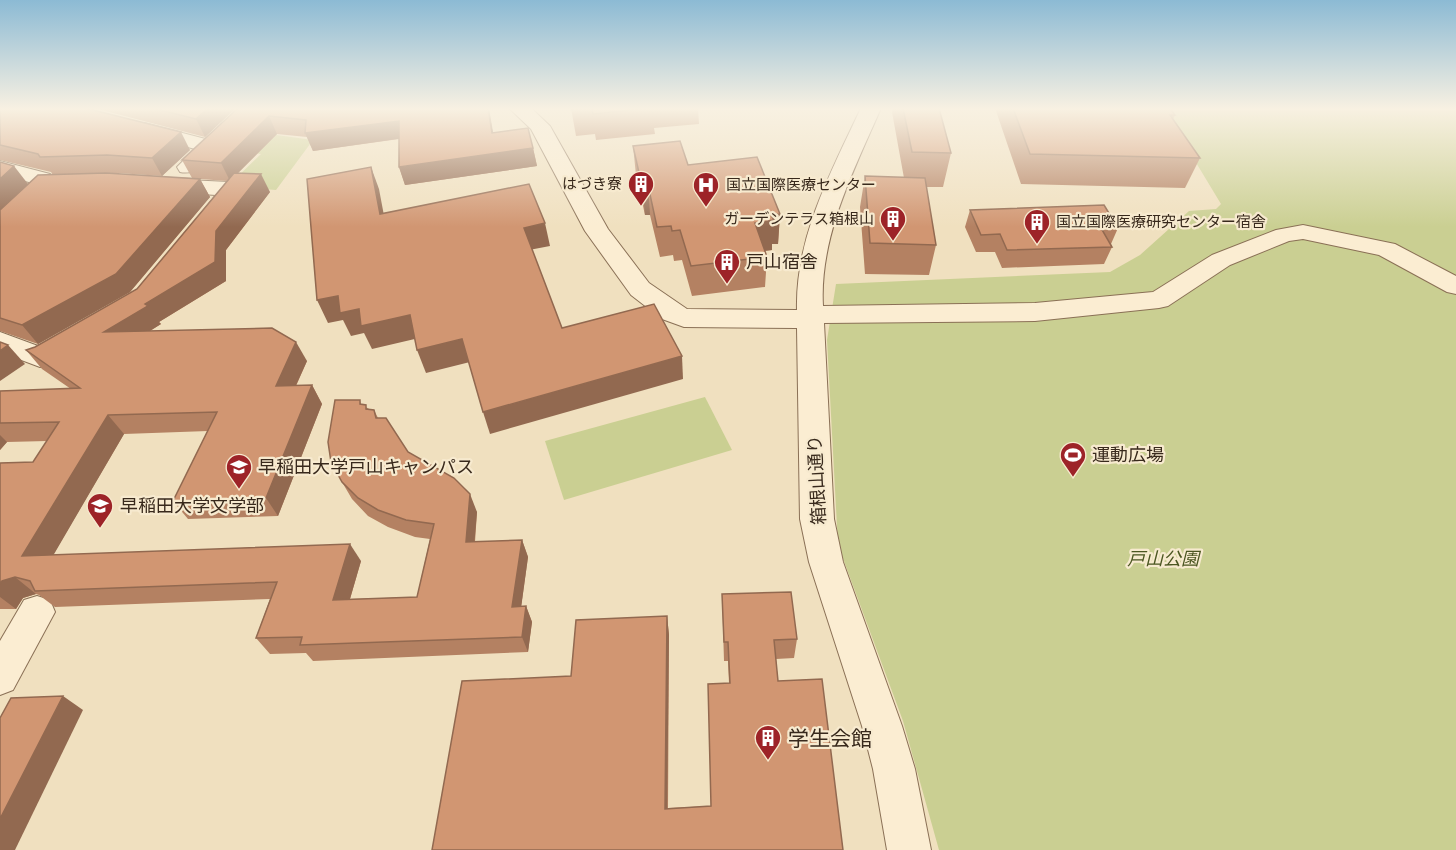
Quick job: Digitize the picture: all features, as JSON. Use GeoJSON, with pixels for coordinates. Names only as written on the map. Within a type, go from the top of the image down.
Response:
{"type":"FeatureCollection","features":[{"type":"Feature","properties":{"kind":"street"},"geometry":{"type":"LineString","coordinates":[[192,237],[230,192],[230,189],[158,185],[208,148]]}},
{"type":"Feature","properties":{"kind":"street"},"geometry":{"type":"LineString","coordinates":[[552,148],[597,231],[640,289],[664,309],[677,316],[790,320],[828,314],[1035,312],[1158,300],[1221,260],[1284,235],[1303,232],[1386,249],[1456,285]]}},
{"type":"Feature","properties":{"kind":"street","name":"箱根山通り"},"geometry":{"type":"LineString","coordinates":[[854,148],[819,231],[809,285],[817,519],[826,562],[882,726],[894,769],[909,850]]}},
{"type":"Feature","properties":{"kind":"street"},"geometry":{"type":"LineString","coordinates":[[0,168],[42,179],[37,191],[68,184]]}},
{"type":"Feature","properties":{"kind":"street"},"geometry":{"type":"LineString","coordinates":[[0,340],[40,357],[80,334]]}},
{"type":"Feature","properties":{"kind":"street"},"geometry":{"type":"LineString","coordinates":[[0,677],[37,612]]}},
{"type":"Feature","properties":{"kind":"green space"},"geometry":{"type":"Polygon","coordinates":[[[217,148],[307,148],[276,190],[228,186],[261,154],[217,148]]]}},
{"type":"Feature","properties":{"kind":"green space","name":"戸山公園"},"geometry":{"type":"Polygon","coordinates":[[[1187,148],[1456,148],[1456,850],[939,850],[903,721],[838,545],[827,340],[836,284],[1110,272],[1140,255],[1189,211],[1216,209],[1221,204],[1187,148]]]}},
{"type":"Feature","properties":{"kind":"green space"},"geometry":{"type":"Polygon","coordinates":[[[705,397],[732,450],[564,500],[545,441],[705,397]]]}},
{"type":"Feature","properties":{"kind":"building"},"geometry":{"type":"Polygon","coordinates":[[[11,148],[164,148],[152,158],[107,155],[40,157],[38,154],[11,148]]]}},
{"type":"Feature","properties":{"kind":"building"},"geometry":{"type":"Polygon","coordinates":[[[195,148],[237,148],[221,163],[182,160],[195,148]]]}},
{"type":"Feature","properties":{"kind":"building"},"geometry":{"type":"Polygon","coordinates":[[[399,148],[533,148],[399,167],[399,148]]]}},
{"type":"Feature","properties":{"kind":"building"},"geometry":{"type":"Polygon","coordinates":[[[633,148],[682,148],[688,165],[757,157],[780,214],[771,215],[774,220],[755,223],[767,257],[691,266],[680,230],[672,231],[671,226],[657,227],[648,185],[642,186],[633,148]]]}},
{"type":"Feature","properties":{"kind":"building"},"geometry":{"type":"Polygon","coordinates":[[[911,148],[950,148],[951,153],[912,152],[911,148]]]}},
{"type":"Feature","properties":{"kind":"building"},"geometry":{"type":"Polygon","coordinates":[[[1028,148],[1193,148],[1200,158],[1030,154],[1028,148]]]}},
{"type":"Feature","properties":{"kind":"building"},"geometry":{"type":"Polygon","coordinates":[[[0,162],[14,166],[0,179],[0,162]]]}},
{"type":"Feature","properties":{"kind":"building"},"geometry":{"type":"Polygon","coordinates":[[[371,167],[380,214],[529,184],[545,223],[524,228],[562,328],[654,304],[682,356],[483,412],[462,339],[417,350],[410,315],[361,326],[359,309],[340,313],[338,296],[317,300],[307,179],[371,167]]]}},
{"type":"Feature","properties":{"kind":"building"},"geometry":{"type":"Polygon","coordinates":[[[106,173],[200,179],[116,274],[22,325],[0,318],[0,210],[38,175],[106,173]]]}},
{"type":"Feature","properties":{"kind":"building"},"geometry":{"type":"Polygon","coordinates":[[[234,173],[261,174],[216,231],[215,262],[145,304],[148,306],[104,332],[272,328],[296,342],[276,386],[312,385],[266,498],[173,501],[217,412],[108,415],[22,556],[350,544],[333,600],[417,597],[434,524],[406,520],[378,510],[358,498],[342,482],[331,462],[328,442],[335,400],[360,400],[360,404],[366,405],[366,409],[374,410],[376,418],[386,418],[408,452],[454,478],[470,494],[466,542],[522,540],[512,607],[526,606],[522,637],[300,645],[302,637],[256,638],[277,582],[35,591],[30,581],[15,577],[2,581],[0,584],[0,463],[33,462],[59,422],[0,423],[0,391],[80,388],[26,350],[137,289],[234,173]]]}},
{"type":"Feature","properties":{"kind":"building"},"geometry":{"type":"Polygon","coordinates":[[[865,176],[925,178],[936,245],[870,243],[865,176]]]}},
{"type":"Feature","properties":{"kind":"building"},"geometry":{"type":"Polygon","coordinates":[[[1104,205],[1118,228],[1101,228],[1112,247],[1007,250],[1000,234],[981,235],[970,210],[1104,205]]]}},
{"type":"Feature","properties":{"kind":"building"},"geometry":{"type":"Polygon","coordinates":[[[0,342],[8,345],[0,351],[0,342]]]}},
{"type":"Feature","properties":{"kind":"building"},"geometry":{"type":"Polygon","coordinates":[[[791,592],[797,639],[774,640],[778,681],[822,679],[843,850],[432,850],[462,681],[571,676],[576,620],[667,616],[665,809],[711,806],[708,684],[730,683],[728,642],[724,642],[722,594],[791,592]]]}},
{"type":"Feature","properties":{"kind":"building"},"geometry":{"type":"Polygon","coordinates":[[[63,696],[0,819],[0,718],[11,698],[63,696]]]}},
{"type":"Feature","properties":{"kind":"place","name":"はづき寮"},"geometry":{"type":"Point","coordinates":[641,207]}},
{"type":"Feature","properties":{"kind":"place","name":"国立国際医療センター"},"geometry":{"type":"Point","coordinates":[706,208]}},
{"type":"Feature","properties":{"kind":"place","name":"ガーデンテラス箱根山"},"geometry":{"type":"Point","coordinates":[893,242]}},
{"type":"Feature","properties":{"kind":"place","name":"国立国際医療研究センター宿舎"},"geometry":{"type":"Point","coordinates":[1037,245]}},
{"type":"Feature","properties":{"kind":"place","name":"戸山宿舎"},"geometry":{"type":"Point","coordinates":[727,285]}},
{"type":"Feature","properties":{"kind":"place","name":"運動広場"},"geometry":{"type":"Point","coordinates":[1073,478]}},
{"type":"Feature","properties":{"kind":"place","name":"早稲田大学戸山キャンパス"},"geometry":{"type":"Point","coordinates":[239,490]}},
{"type":"Feature","properties":{"kind":"place","name":"早稲田大学文学部"},"geometry":{"type":"Point","coordinates":[100,529]}},
{"type":"Feature","properties":{"kind":"place","name":"学生会館"},"geometry":{"type":"Point","coordinates":[768,761]}}]}
